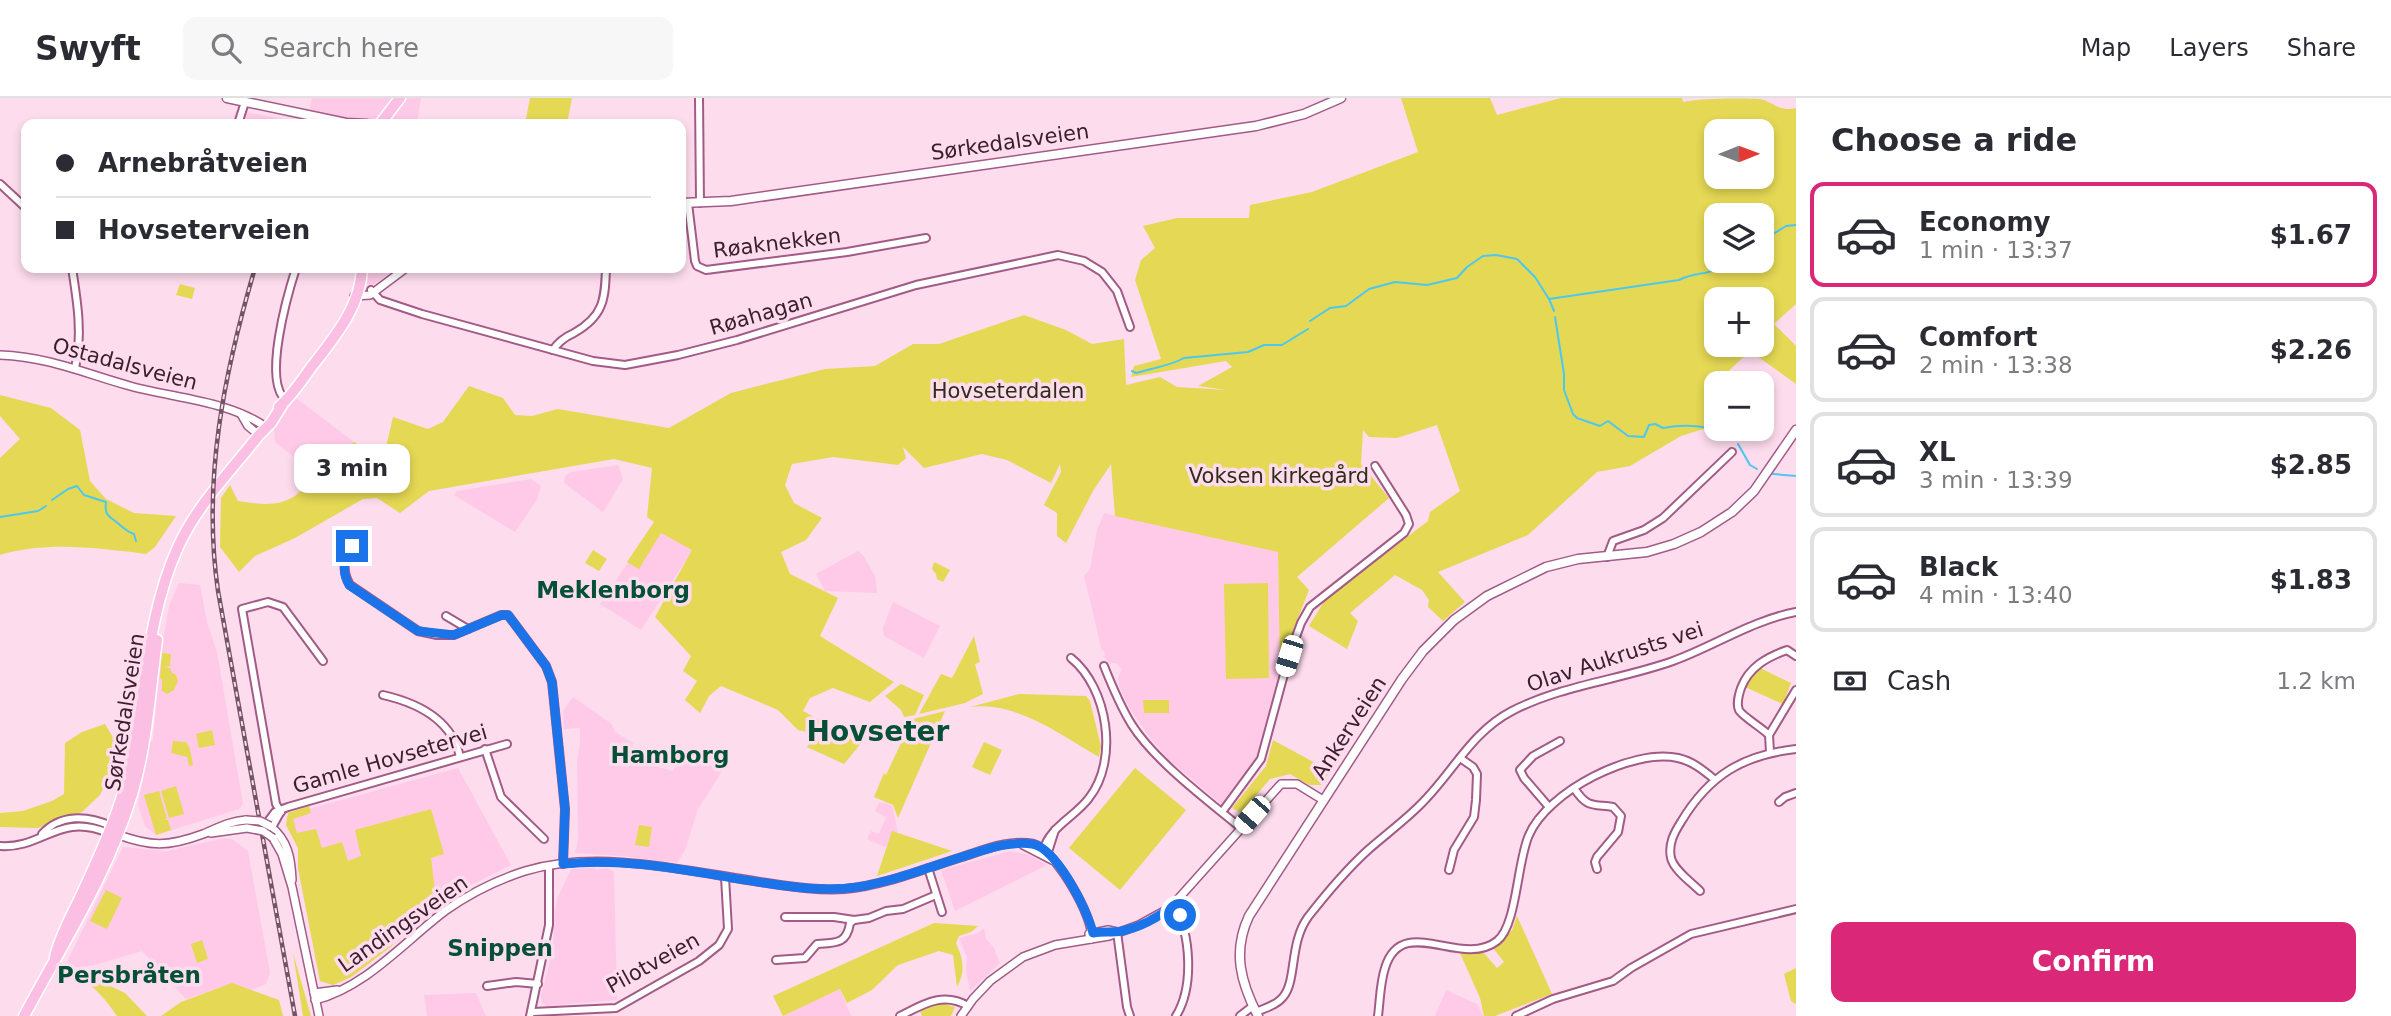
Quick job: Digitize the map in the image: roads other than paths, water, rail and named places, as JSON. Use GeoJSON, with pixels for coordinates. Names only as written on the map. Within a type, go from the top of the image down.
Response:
{"type":"FeatureCollection","features":[{"type":"Feature","properties":{"kind":"main road"},"geometry":{"type":"LineString","coordinates":[[227,98],[262,102],[327,119]]}},
{"type":"Feature","properties":{"kind":"main road"},"geometry":{"type":"LineString","coordinates":[[384,119],[400,98]]}},
{"type":"Feature","properties":{"kind":"main road","name":"Sørkedalsveien"},"geometry":{"type":"LineString","coordinates":[[686,203],[732,201],[1278,122],[1341,98]]}},
{"type":"Feature","properties":{"kind":"main road"},"geometry":{"type":"LineString","coordinates":[[356,294],[360,273]]}},
{"type":"Feature","properties":{"kind":"main road","name":"Sørkedalsveien"},"geometry":{"type":"LineString","coordinates":[[26,1015],[55,957],[85,908],[112,831],[137,778],[162,594],[175,554],[214,489],[263,430],[275,410],[284,403],[338,331],[356,294]]}},
{"type":"Feature","properties":{"kind":"main road","name":"Ankerveien"},"geometry":{"type":"LineString","coordinates":[[1255,1011],[1244,986],[1240,967],[1240,945],[1244,928],[1266,886],[1410,668],[1436,637],[1459,615],[1487,596],[1538,570],[1570,561],[1642,554],[1667,547],[1717,523],[1759,485],[1796,430]]}},
{"type":"Feature","properties":{"kind":"street"},"geometry":{"type":"LineString","coordinates":[[699,98],[700,204]]}},
{"type":"Feature","properties":{"kind":"street"},"geometry":{"type":"LineString","coordinates":[[240,119],[245,102]]}},
{"type":"Feature","properties":{"kind":"street"},"geometry":{"type":"LineString","coordinates":[[0,184],[21,203]]}},
{"type":"Feature","properties":{"kind":"street","name":"Røaknekken"},"geometry":{"type":"LineString","coordinates":[[686,209],[696,266],[706,270],[847,252],[926,238]]}},
{"type":"Feature","properties":{"kind":"street","name":"Røahagan"},"geometry":{"type":"LineString","coordinates":[[373,291],[380,300],[422,314],[593,360],[635,364],[737,340],[916,285],[1058,255],[1084,261],[1102,272],[1117,291],[1130,327]]}},
{"type":"Feature","properties":{"kind":"street"},"geometry":{"type":"LineString","coordinates":[[73,273],[78,313],[75,368]]}},
{"type":"Feature","properties":{"kind":"street"},"geometry":{"type":"LineString","coordinates":[[284,403],[279,392],[276,361],[281,327],[295,273]]}},
{"type":"Feature","properties":{"kind":"street"},"geometry":{"type":"LineString","coordinates":[[356,294],[367,296],[398,273]]}},
{"type":"Feature","properties":{"kind":"street"},"geometry":{"type":"LineString","coordinates":[[553,350],[562,339],[587,326],[597,315],[603,301],[606,273]]}},
{"type":"Feature","properties":{"kind":"street","name":"Ostadalsveien"},"geometry":{"type":"LineString","coordinates":[[0,355],[36,358],[137,388],[240,413],[248,426],[263,430]]}},
{"type":"Feature","properties":{"kind":"street"},"geometry":{"type":"LineString","coordinates":[[1607,557],[1613,541],[1644,530],[1663,517],[1731,452]]}},
{"type":"Feature","properties":{"kind":"street"},"geometry":{"type":"LineString","coordinates":[[1222,812],[1261,759],[1289,656],[1310,607],[1404,533],[1409,524],[1375,466]]}},
{"type":"Feature","properties":{"kind":"street"},"geometry":{"type":"LineString","coordinates":[[359,542],[352,546],[345,560],[344,575],[349,585],[418,631],[454,635],[508,615],[549,670],[564,795],[563,864]]}},
{"type":"Feature","properties":{"kind":"street"},"geometry":{"type":"LineString","coordinates":[[281,811],[242,609],[268,602],[283,607],[323,661]]}},
{"type":"Feature","properties":{"kind":"street","name":"Olav Aukrusts vei"},"geometry":{"type":"LineString","coordinates":[[1240,1016],[1278,1002],[1285,995],[1296,941],[1308,918],[1354,864],[1420,805],[1491,724],[1535,700],[1658,666],[1774,617],[1796,612]]}},
{"type":"Feature","properties":{"kind":"street"},"geometry":{"type":"LineString","coordinates":[[446,615],[468,629]]}},
{"type":"Feature","properties":{"kind":"street"},"geometry":{"type":"LineString","coordinates":[[1769,735],[1759,724],[1742,714],[1738,708],[1738,695],[1751,670],[1773,655],[1787,650],[1796,656]]}},
{"type":"Feature","properties":{"kind":"street"},"geometry":{"type":"LineString","coordinates":[[1071,658],[1085,673],[1101,708],[1107,733],[1107,755],[1094,791],[1079,809],[1055,830],[1045,852],[1071,884],[1084,912],[1090,936]]}},
{"type":"Feature","properties":{"kind":"street"},"geometry":{"type":"LineString","coordinates":[[1104,666],[1115,694],[1133,726],[1162,760],[1241,828]]}},
{"type":"Feature","properties":{"kind":"street"},"geometry":{"type":"LineString","coordinates":[[1770,751],[1769,735],[1796,690]]}},
{"type":"Feature","properties":{"kind":"street"},"geometry":{"type":"LineString","coordinates":[[383,695],[411,704],[441,722],[454,737],[460,757]]}},
{"type":"Feature","properties":{"kind":"street"},"geometry":{"type":"LineString","coordinates":[[1549,807],[1520,770],[1533,756],[1560,741]]}},
{"type":"Feature","properties":{"kind":"street","name":"Gamle Hovsetervei"},"geometry":{"type":"LineString","coordinates":[[270,829],[281,811],[507,744]]}},
{"type":"Feature","properties":{"kind":"street"},"geometry":{"type":"LineString","coordinates":[[485,749],[501,797],[544,839]]}},
{"type":"Feature","properties":{"kind":"street"},"geometry":{"type":"LineString","coordinates":[[1700,891],[1672,860],[1670,848],[1673,835],[1686,813],[1714,779],[1770,751],[1796,749]]}},
{"type":"Feature","properties":{"kind":"street"},"geometry":{"type":"LineString","coordinates":[[1378,1016],[1385,968],[1393,953],[1409,942],[1424,941],[1468,951],[1483,948],[1499,940],[1508,927],[1526,842],[1536,821],[1574,788],[1616,768],[1644,758],[1661,756],[1686,760],[1714,779]]}},
{"type":"Feature","properties":{"kind":"street"},"geometry":{"type":"LineString","coordinates":[[1449,870],[1454,850],[1474,817],[1476,800],[1477,774],[1473,767],[1460,758]]}},
{"type":"Feature","properties":{"kind":"street"},"geometry":{"type":"LineString","coordinates":[[961,1016],[990,981],[1012,964],[1042,949],[1108,930],[1117,932],[1146,922],[1174,905],[1276,788],[1284,783],[1297,784],[1323,800]]}},
{"type":"Feature","properties":{"kind":"street"},"geometry":{"type":"LineString","coordinates":[[1574,788],[1587,803],[1613,807],[1620,816],[1618,832],[1597,857],[1597,869]]}},
{"type":"Feature","properties":{"kind":"street"},"geometry":{"type":"LineString","coordinates":[[1779,802],[1796,793]]}},
{"type":"Feature","properties":{"kind":"street"},"geometry":{"type":"LineString","coordinates":[[0,846],[22,845],[65,827],[78,825],[112,831],[139,843],[158,845],[246,824],[270,829],[282,854],[292,887],[319,1016]]}},
{"type":"Feature","properties":{"kind":"street","name":"Landingsveien"},"geometry":{"type":"LineString","coordinates":[[315,997],[331,995],[360,979],[468,896],[508,877],[549,866],[617,862],[802,888],[838,889],[870,885],[1000,845],[1022,845],[1045,852]]}},
{"type":"Feature","properties":{"kind":"street"},"geometry":{"type":"LineString","coordinates":[[531,1014],[549,925],[549,866]]}},
{"type":"Feature","properties":{"kind":"street"},"geometry":{"type":"LineString","coordinates":[[928,868],[942,912]]}},
{"type":"Feature","properties":{"kind":"street","name":"Pilotveien"},"geometry":{"type":"LineString","coordinates":[[531,1014],[616,1008],[699,961],[719,945],[727,929],[725,877]]}},
{"type":"Feature","properties":{"kind":"street"},"geometry":{"type":"LineString","coordinates":[[785,916],[854,920],[902,909],[936,895]]}},
{"type":"Feature","properties":{"kind":"street"},"geometry":{"type":"LineString","coordinates":[[1174,905],[1183,926],[1188,969],[1186,996],[1176,1016]]}},
{"type":"Feature","properties":{"kind":"street"},"geometry":{"type":"LineString","coordinates":[[1516,1016],[1553,999],[1613,981],[1691,934],[1796,909]]}},
{"type":"Feature","properties":{"kind":"street"},"geometry":{"type":"LineString","coordinates":[[776,960],[805,958],[817,944],[844,939],[849,935],[850,923],[854,920]]}},
{"type":"Feature","properties":{"kind":"street"},"geometry":{"type":"LineString","coordinates":[[1117,932],[1130,1016]]}},
{"type":"Feature","properties":{"kind":"street"},"geometry":{"type":"LineString","coordinates":[[487,986],[516,982],[538,984]]}},
{"type":"Feature","properties":{"kind":"street"},"geometry":{"type":"LineString","coordinates":[[900,1016],[937,999],[955,1000],[968,1006]]}},
{"type":"Feature","properties":{"kind":"waterway"},"geometry":{"type":"LineString","coordinates":[[1774,234],[1786,226],[1796,225]]}},
{"type":"Feature","properties":{"kind":"waterway"},"geometry":{"type":"LineString","coordinates":[[1310,321],[1330,308],[1346,306],[1369,289],[1395,282],[1427,285],[1457,278],[1483,256],[1496,255],[1517,259],[1535,277],[1549,299],[1679,280],[1704,273]]}},
{"type":"Feature","properties":{"kind":"waterway"},"geometry":{"type":"LineString","coordinates":[[1549,299],[1554,311]]}},
{"type":"Feature","properties":{"kind":"waterway"},"geometry":{"type":"LineString","coordinates":[[1555,317],[1564,390],[1577,418],[1600,426],[1608,421],[1628,436],[1644,437],[1649,425],[1655,424],[1663,428],[1704,427]]}},
{"type":"Feature","properties":{"kind":"waterway"},"geometry":{"type":"LineString","coordinates":[[1132,371],[1136,373],[1184,358],[1248,352],[1264,345],[1282,345],[1308,329]]}},
{"type":"Feature","properties":{"kind":"waterway"},"geometry":{"type":"LineString","coordinates":[[1738,444],[1750,465],[1757,469]]}},
{"type":"Feature","properties":{"kind":"waterway"},"geometry":{"type":"LineString","coordinates":[[1773,474],[1796,476]]}},
{"type":"Feature","properties":{"kind":"waterway"},"geometry":{"type":"LineString","coordinates":[[52,500],[77,486],[84,495],[106,502],[108,516],[134,534],[136,541]]}},
{"type":"Feature","properties":{"kind":"waterway"},"geometry":{"type":"LineString","coordinates":[[0,517],[38,511],[46,506]]}},
{"type":"Feature","properties":{"kind":"railway"},"geometry":{"type":"LineString","coordinates":[[254,273],[225,387],[219,428],[213,509],[214,550],[218,591],[295,1016]]}},
{"type":"Feature","properties":{"kind":"district","name":"Meklenborg"},"geometry":{"type":"Point","coordinates":[613,590]}},
{"type":"Feature","properties":{"kind":"district","name":"Hovseter"},"geometry":{"type":"Point","coordinates":[878,731]}},
{"type":"Feature","properties":{"kind":"district","name":"Hamborg"},"geometry":{"type":"Point","coordinates":[670,755]}},
{"type":"Feature","properties":{"kind":"district","name":"Snippen"},"geometry":{"type":"Point","coordinates":[500,948]}},
{"type":"Feature","properties":{"kind":"district","name":"Persbråten"},"geometry":{"type":"Point","coordinates":[129,975]}},
{"type":"Feature","properties":{"kind":"park label","name":"Hovseterdalen"},"geometry":{"type":"Point","coordinates":[1008,391]}},
{"type":"Feature","properties":{"kind":"park label","name":"Voksen kirkegård"},"geometry":{"type":"Point","coordinates":[1279,476]}}]}
